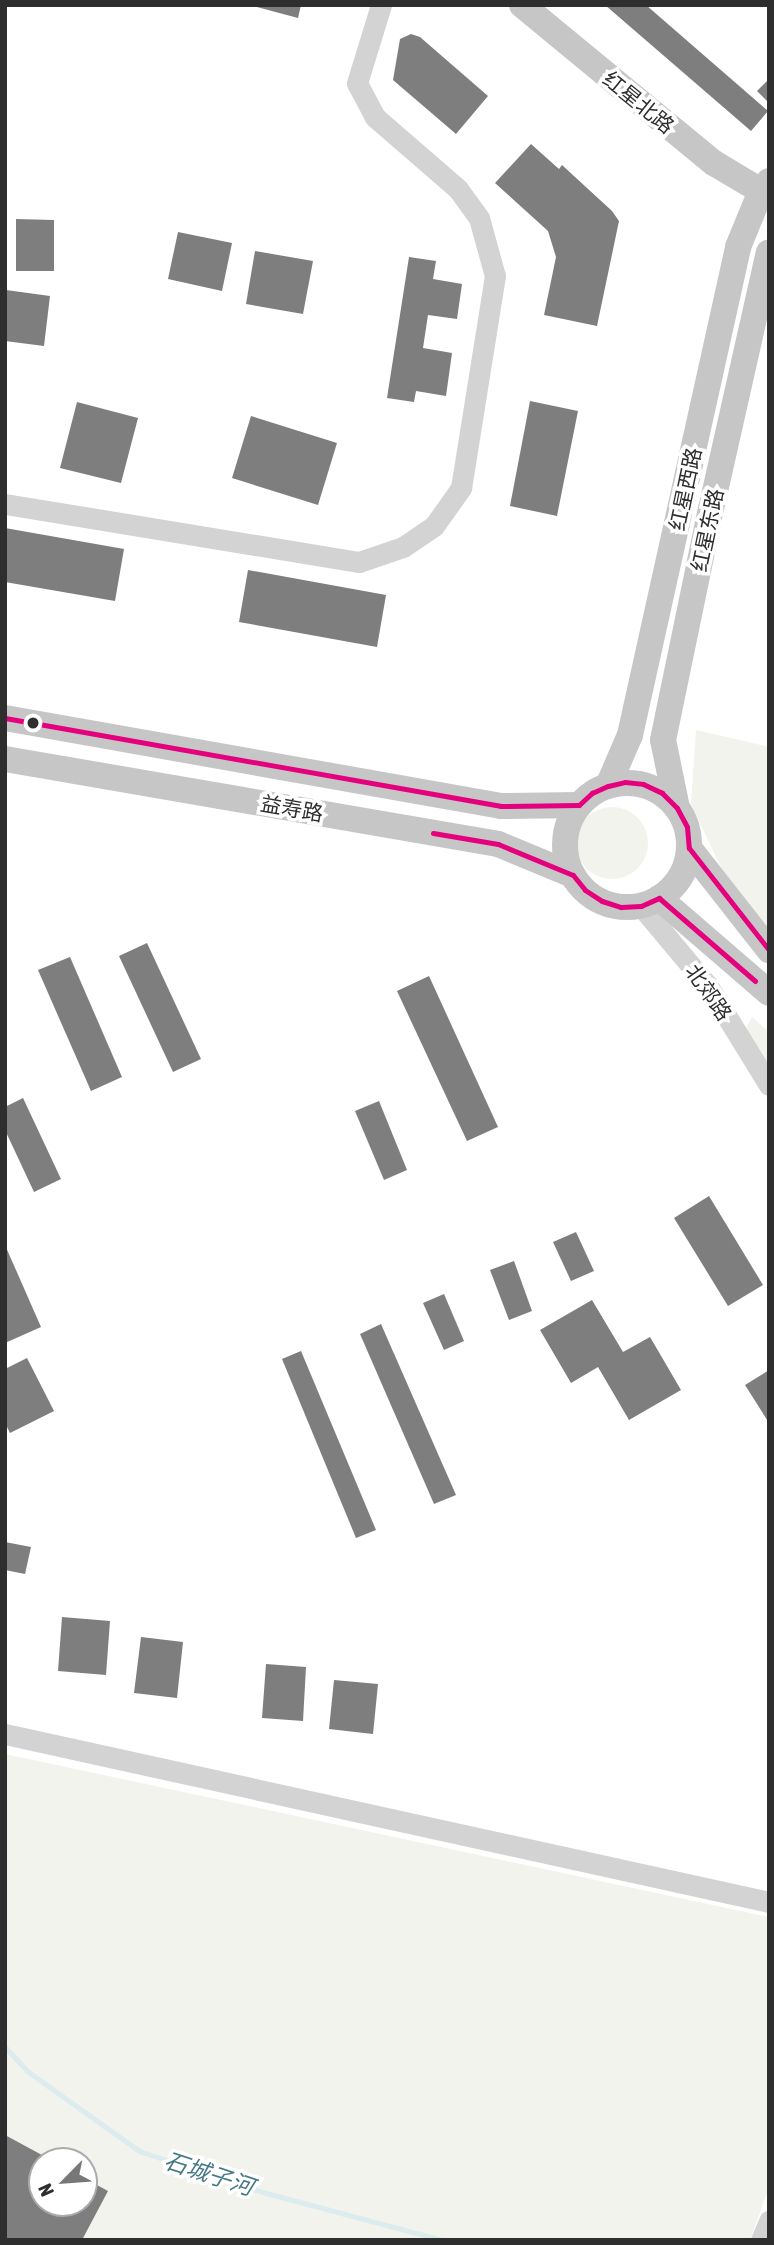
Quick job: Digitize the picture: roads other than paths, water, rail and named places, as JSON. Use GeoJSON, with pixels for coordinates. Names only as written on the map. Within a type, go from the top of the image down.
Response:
{"type":"FeatureCollection","features":[{"type":"Feature","properties":{"kind":"main road","name":"红星北路"},"geometry":{"type":"LineString","coordinates":[[522,5],[714,163],[766,190]]}},
{"type":"Feature","properties":{"kind":"main road","name":"红星西路"},"geometry":{"type":"LineString","coordinates":[[608,786],[630,735],[738,247],[766,190]]}},
{"type":"Feature","properties":{"kind":"main road","name":"红星东路"},"geometry":{"type":"LineString","coordinates":[[677,808],[663,740],[711,509],[769,253]]}},
{"type":"Feature","properties":{"kind":"main road","name":"益寿路"},"geometry":{"type":"LineString","coordinates":[[5,718],[501,806],[579,805]]}},
{"type":"Feature","properties":{"kind":"main road","name":"益寿路"},"geometry":{"type":"LineString","coordinates":[[5,759],[498,844],[573,875]]}},
{"type":"Feature","properties":{"kind":"main road"},"geometry":{"type":"LineString","coordinates":[[625,782],[643,784],[662,793],[677,808],[687,827],[689,848],[680,876],[650,902],[621,907],[601,901],[585,890],[573,875],[566,858],[565,839],[569,821],[579,805],[592,793],[608,786],[625,782]]}},
{"type":"Feature","properties":{"kind":"main road"},"geometry":{"type":"LineString","coordinates":[[689,848],[769,950]]}},
{"type":"Feature","properties":{"kind":"main road"},"geometry":{"type":"LineString","coordinates":[[650,902],[769,993]]}},
{"type":"Feature","properties":{"kind":"street"},"geometry":{"type":"LineString","coordinates":[[5,504],[359,562],[404,547],[434,526],[461,488],[495,276],[479,218],[458,189],[375,117],[357,83],[380,5]]}},
{"type":"Feature","properties":{"kind":"street","name":"北郊路"},"geometry":{"type":"LineString","coordinates":[[650,902],[708,986],[769,1085]]}},
{"type":"Feature","properties":{"kind":"street"},"geometry":{"type":"LineString","coordinates":[[5,1734],[769,1902]]}},
{"type":"Feature","properties":{"kind":"street"},"geometry":{"type":"LineString","coordinates":[[761,2240],[769,2221]]}},
{"type":"Feature","properties":{"kind":"waterway","name":"石城子河"},"geometry":{"type":"LineString","coordinates":[[5,2047],[27,2071],[139,2151],[266,2193],[443,2240]]}}]}
